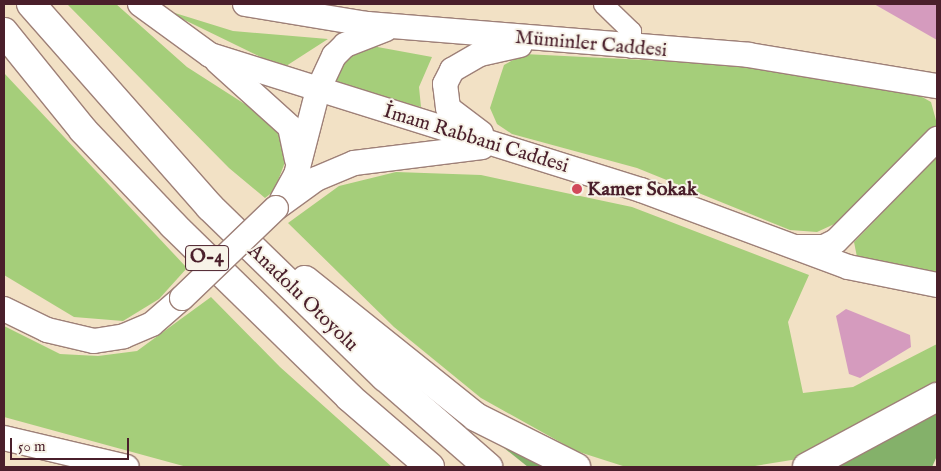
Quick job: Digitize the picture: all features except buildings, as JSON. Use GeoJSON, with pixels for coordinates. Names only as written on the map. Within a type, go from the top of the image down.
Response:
{"type":"FeatureCollection","features":[{"type":"Feature","properties":{"kind":"highway","name":"Anadolu Otoyolu"},"geometry":{"type":"LineString","coordinates":[[31,4],[210,207],[385,377],[488,467]]}},
{"type":"Feature","properties":{"kind":"highway","name":"Anadolu Otoyolu"},"geometry":{"type":"LineString","coordinates":[[4,32],[83,130],[174,225],[349,397],[430,467]]}},
{"type":"Feature","properties":{"kind":"highway"},"geometry":{"type":"LineString","coordinates":[[210,207],[476,417],[576,467]]}},
{"type":"Feature","properties":{"kind":"highway"},"geometry":{"type":"LineString","coordinates":[[808,467],[937,397]]}},
{"type":"Feature","properties":{"kind":"main road","name":"İmam Rabbani Caddesi"},"geometry":{"type":"LineString","coordinates":[[140,4],[210,55],[641,190],[782,245],[873,274],[937,285]]}},
{"type":"Feature","properties":{"kind":"main road","name":"Müminler Caddesi"},"geometry":{"type":"LineString","coordinates":[[245,4],[394,26],[539,41],[749,55],[933,86]]}},
{"type":"Feature","properties":{"kind":"main road"},"geometry":{"type":"LineString","coordinates":[[276,208],[296,175],[318,90],[344,45],[394,26]]}},
{"type":"Feature","properties":{"kind":"main road"},"geometry":{"type":"LineString","coordinates":[[506,147],[458,119],[448,108],[445,84],[452,70],[480,54],[539,41]]}},
{"type":"Feature","properties":{"kind":"main road"},"geometry":{"type":"LineString","coordinates":[[210,55],[290,128],[297,144],[296,175]]}},
{"type":"Feature","properties":{"kind":"main road"},"geometry":{"type":"LineString","coordinates":[[782,245],[824,247],[847,228],[937,139]]}},
{"type":"Feature","properties":{"kind":"main road"},"geometry":{"type":"LineString","coordinates":[[4,309],[47,330],[94,341],[124,336],[152,324],[182,298],[276,208],[316,179],[354,163],[389,155],[506,147]]}},
{"type":"Feature","properties":{"kind":"main road"},"geometry":{"type":"LineString","coordinates":[[847,228],[844,255],[873,274]]}},
{"type":"Feature","properties":{"kind":"main road"},"geometry":{"type":"LineString","coordinates":[[4,430],[51,449]]}},
{"type":"Feature","properties":{"kind":"main road"},"geometry":{"type":"LineString","coordinates":[[4,438],[127,467]]}},
{"type":"Feature","properties":{"kind":"street"},"geometry":{"type":"LineString","coordinates":[[603,4],[630,31],[631,48]]}},
{"type":"Feature","properties":{"kind":"green space"},"geometry":{"type":"Polygon","coordinates":[[[67,4],[116,4],[187,67],[273,122],[286,137],[287,157],[274,191],[265,198],[229,168],[67,4]]]}},
{"type":"Feature","properties":{"kind":"green space"},"geometry":{"type":"Polygon","coordinates":[[[162,9],[233,31],[328,39],[283,68],[162,9]]]}},
{"type":"Feature","properties":{"kind":"green space"},"geometry":{"type":"Polygon","coordinates":[[[372,46],[432,57],[419,87],[421,107],[327,85],[337,60],[372,46]]]}},
{"type":"Feature","properties":{"kind":"green space"},"geometry":{"type":"Polygon","coordinates":[[[524,54],[746,65],[915,93],[931,102],[937,124],[936,132],[841,221],[817,232],[790,230],[637,168],[512,134],[497,124],[490,108],[504,65],[524,54]]]}},
{"type":"Feature","properties":{"kind":"green space"},"geometry":{"type":"Polygon","coordinates":[[[4,73],[187,268],[159,299],[123,321],[74,317],[4,275],[4,73]]]}},
{"type":"Feature","properties":{"kind":"green space"},"geometry":{"type":"Polygon","coordinates":[[[937,157],[937,273],[875,266],[857,257],[854,242],[937,157]]]}},
{"type":"Feature","properties":{"kind":"green space"},"geometry":{"type":"Polygon","coordinates":[[[396,172],[481,175],[632,207],[809,275],[788,322],[803,393],[853,387],[937,344],[937,383],[804,458],[749,467],[626,467],[576,451],[481,398],[394,327],[288,223],[339,186],[396,172]]]}},
{"type":"Feature","properties":{"kind":"green space"},"geometry":{"type":"Polygon","coordinates":[[[211,297],[280,367],[392,467],[187,467],[4,417],[4,326],[60,354],[98,356],[137,351],[211,297]]]}},
{"type":"Feature","properties":{"kind":"green space"},"geometry":{"type":"Polygon","coordinates":[[[937,409],[937,456],[932,467],[838,467],[937,409]]]}},
{"type":"Feature","properties":{"kind":"green space"},"geometry":{"type":"Polygon","coordinates":[[[489,436],[549,467],[528,467],[489,436]]]}},
{"type":"Feature","properties":{"kind":"place","name":"Kamer Sokak"},"geometry":{"type":"Point","coordinates":[577,189]}}]}
